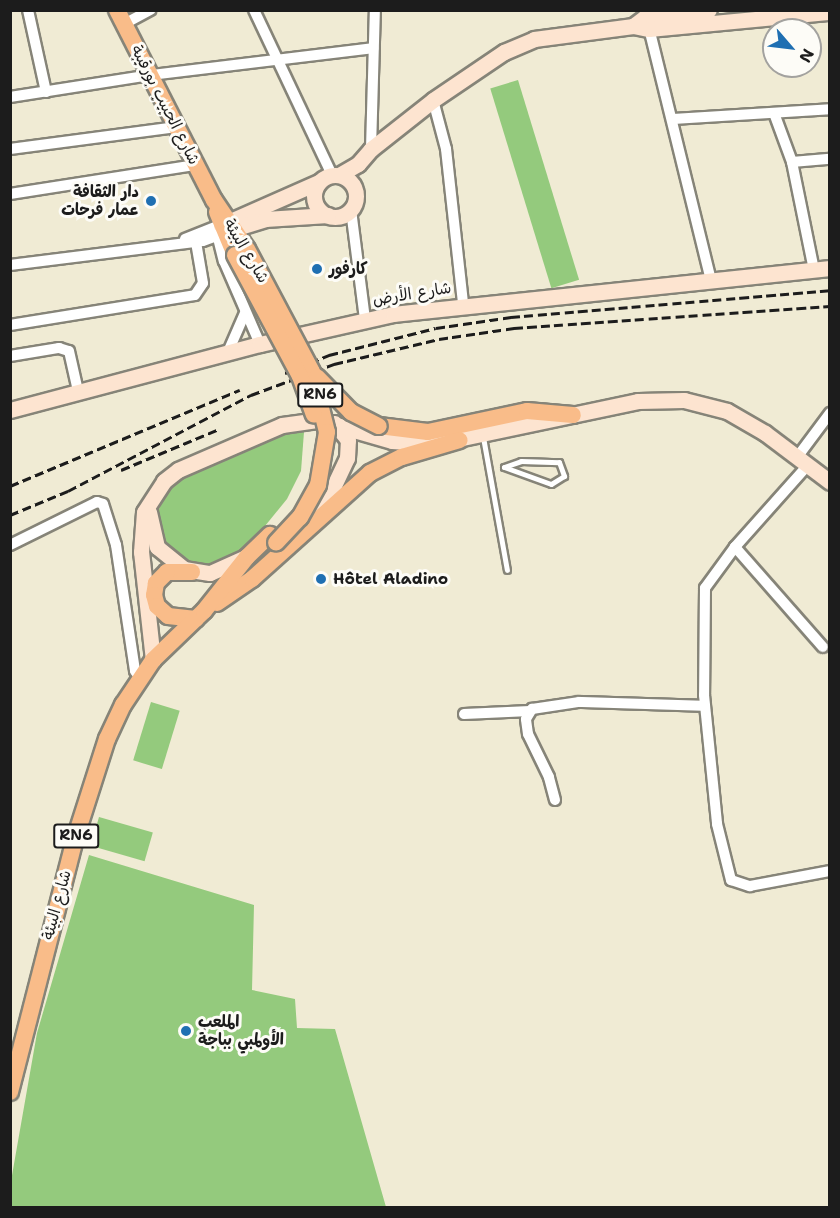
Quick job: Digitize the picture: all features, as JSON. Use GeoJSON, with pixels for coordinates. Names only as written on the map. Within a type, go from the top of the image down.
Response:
{"type":"FeatureCollection","features":[{"type":"Feature","properties":{"kind":"main road"},"geometry":{"type":"LineString","coordinates":[[224,228],[358,164],[371,149],[433,100],[504,52],[534,39],[709,10]]}},
{"type":"Feature","properties":{"kind":"main road"},"geometry":{"type":"LineString","coordinates":[[642,20],[830,12]]}},
{"type":"Feature","properties":{"kind":"main road","name":"شارع الحبيب بورقيبة"},"geometry":{"type":"LineString","coordinates":[[121,17],[214,200]]}},
{"type":"Feature","properties":{"kind":"main road"},"geometry":{"type":"LineString","coordinates":[[224,228],[265,219],[336,217],[351,210],[358,164]]}},
{"type":"Feature","properties":{"kind":"main road"},"geometry":{"type":"LineString","coordinates":[[330,177],[349,180],[355,190]]}},
{"type":"Feature","properties":{"kind":"main road"},"geometry":{"type":"LineString","coordinates":[[328,216],[321,211],[314,197],[330,177]]}},
{"type":"Feature","properties":{"kind":"main road","name":"شارع البيئة"},"geometry":{"type":"LineString","coordinates":[[10,1092],[25,1023],[96,770],[107,739],[140,678],[153,660],[279,541],[300,517],[323,470],[327,432],[309,365],[224,228],[214,200]]}},
{"type":"Feature","properties":{"kind":"main road","name":"شارع البيئة"},"geometry":{"type":"LineString","coordinates":[[204,612],[247,557],[279,541],[312,468],[316,432],[300,376],[241,252]]}},
{"type":"Feature","properties":{"kind":"main road","name":"شارع الأرض"},"geometry":{"type":"LineString","coordinates":[[10,410],[228,352],[365,319],[463,304],[830,268]]}},
{"type":"Feature","properties":{"kind":"main road"},"geometry":{"type":"LineString","coordinates":[[309,365],[351,412],[379,426],[428,432],[527,411],[573,415]]}},
{"type":"Feature","properties":{"kind":"main road"},"geometry":{"type":"LineString","coordinates":[[279,541],[370,473],[402,457],[460,440],[573,415],[661,399],[707,403],[727,411],[803,461],[830,482]]}},
{"type":"Feature","properties":{"kind":"main road"},"geometry":{"type":"LineString","coordinates":[[153,660],[150,594],[140,532],[154,495],[178,470],[262,431],[298,421],[334,423],[410,444],[460,440]]}},
{"type":"Feature","properties":{"kind":"main road"},"geometry":{"type":"LineString","coordinates":[[279,541],[329,496],[347,458],[348,440],[334,423]]}},
{"type":"Feature","properties":{"kind":"main road"},"geometry":{"type":"LineString","coordinates":[[154,495],[149,522],[157,547],[176,566],[192,572]]}},
{"type":"Feature","properties":{"kind":"main road"},"geometry":{"type":"LineString","coordinates":[[150,594],[156,583],[168,572],[218,571],[247,557]]}},
{"type":"Feature","properties":{"kind":"main road"},"geometry":{"type":"LineString","coordinates":[[150,594],[157,606],[168,616],[204,612]]}},
{"type":"Feature","properties":{"kind":"street"},"geometry":{"type":"LineString","coordinates":[[28,10],[46,92]]}},
{"type":"Feature","properties":{"kind":"street"},"geometry":{"type":"LineString","coordinates":[[121,17],[150,10]]}},
{"type":"Feature","properties":{"kind":"street"},"geometry":{"type":"LineString","coordinates":[[255,10],[279,58],[330,177]]}},
{"type":"Feature","properties":{"kind":"street"},"geometry":{"type":"LineString","coordinates":[[371,149],[375,10]]}},
{"type":"Feature","properties":{"kind":"street"},"geometry":{"type":"LineString","coordinates":[[642,20],[673,119],[711,280]]}},
{"type":"Feature","properties":{"kind":"street"},"geometry":{"type":"LineString","coordinates":[[10,97],[151,75],[373,48]]}},
{"type":"Feature","properties":{"kind":"street"},"geometry":{"type":"LineString","coordinates":[[433,100],[446,149],[463,304]]}},
{"type":"Feature","properties":{"kind":"street"},"geometry":{"type":"LineString","coordinates":[[673,119],[830,109]]}},
{"type":"Feature","properties":{"kind":"street"},"geometry":{"type":"LineString","coordinates":[[774,113],[792,162],[814,270]]}},
{"type":"Feature","properties":{"kind":"street"},"geometry":{"type":"LineString","coordinates":[[10,149],[177,127]]}},
{"type":"Feature","properties":{"kind":"street"},"geometry":{"type":"LineString","coordinates":[[792,162],[830,159]]}},
{"type":"Feature","properties":{"kind":"street"},"geometry":{"type":"LineString","coordinates":[[10,194],[195,165]]}},
{"type":"Feature","properties":{"kind":"street"},"geometry":{"type":"LineString","coordinates":[[351,210],[365,319]]}},
{"type":"Feature","properties":{"kind":"street"},"geometry":{"type":"LineString","coordinates":[[10,266],[179,241],[224,228]]}},
{"type":"Feature","properties":{"kind":"street"},"geometry":{"type":"LineString","coordinates":[[179,241],[196,242],[224,228]]}},
{"type":"Feature","properties":{"kind":"street"},"geometry":{"type":"LineString","coordinates":[[224,228],[245,313],[260,344]]}},
{"type":"Feature","properties":{"kind":"street"},"geometry":{"type":"LineString","coordinates":[[10,325],[195,295],[203,283],[196,242]]}},
{"type":"Feature","properties":{"kind":"street"},"geometry":{"type":"LineString","coordinates":[[228,352],[245,313]]}},
{"type":"Feature","properties":{"kind":"street"},"geometry":{"type":"LineString","coordinates":[[10,356],[65,349],[73,362],[78,392]]}},
{"type":"Feature","properties":{"kind":"street"},"geometry":{"type":"LineString","coordinates":[[830,412],[803,461],[735,547],[704,594],[705,706],[717,824],[731,880],[750,886],[830,871]]}},
{"type":"Feature","properties":{"kind":"street"},"geometry":{"type":"LineString","coordinates":[[10,545],[100,502],[114,537],[125,589],[135,671],[140,678]]}},
{"type":"Feature","properties":{"kind":"street"},"geometry":{"type":"LineString","coordinates":[[735,547],[823,647]]}},
{"type":"Feature","properties":{"kind":"street"},"geometry":{"type":"LineString","coordinates":[[125,589],[150,594]]}},
{"type":"Feature","properties":{"kind":"street"},"geometry":{"type":"LineString","coordinates":[[464,714],[530,711],[579,702],[705,706]]}},
{"type":"Feature","properties":{"kind":"street"},"geometry":{"type":"LineString","coordinates":[[530,711],[525,719],[528,734],[549,777],[555,800]]}},
{"type":"Feature","properties":{"kind":"lane"},"geometry":{"type":"LineString","coordinates":[[483,435],[507,570]]}},
{"type":"Feature","properties":{"kind":"lane"},"geometry":{"type":"LineString","coordinates":[[489,468],[504,467],[517,461],[554,461],[563,466],[564,476],[551,484],[504,467]]}},
{"type":"Feature","properties":{"kind":"green space"},"geometry":{"type":"Polygon","coordinates":[[[518,80],[579,280],[551,288],[490,88],[518,80]]]}},
{"type":"Feature","properties":{"kind":"green space"},"geometry":{"type":"Polygon","coordinates":[[[304,432],[301,471],[287,499],[265,526],[228,561],[202,567],[187,563],[163,543],[157,515],[162,500],[175,483],[205,464],[274,436],[304,432]]]}},
{"type":"Feature","properties":{"kind":"green space"},"geometry":{"type":"Polygon","coordinates":[[[151,702],[180,711],[162,769],[133,760],[151,702]]]}},
{"type":"Feature","properties":{"kind":"green space"},"geometry":{"type":"Polygon","coordinates":[[[99,817],[153,832],[145,861],[91,846],[99,817]]]}},
{"type":"Feature","properties":{"kind":"green space","name":"الملعب الأولمبي بباجة"},"geometry":{"type":"Polygon","coordinates":[[[89,855],[254,905],[252,990],[295,999],[297,1028],[335,1029],[386,1207],[11,1207],[11,1181],[37,1033],[89,855]]]}},
{"type":"Feature","properties":{"kind":"railway"},"geometry":{"type":"LineString","coordinates":[[285,373],[329,355],[436,328],[511,317],[830,290]]}},
{"type":"Feature","properties":{"kind":"railway"},"geometry":{"type":"LineString","coordinates":[[10,515],[68,491],[251,395],[334,364],[439,339],[514,328],[830,306]]}},
{"type":"Feature","properties":{"kind":"railway"},"geometry":{"type":"LineString","coordinates":[[10,486],[240,390]]}},
{"type":"Feature","properties":{"kind":"railway"},"geometry":{"type":"LineString","coordinates":[[121,470],[219,429]]}},
{"type":"Feature","properties":{"kind":"place","name":"دار الثقافة عمار فرحات"},"geometry":{"type":"Point","coordinates":[151,201]}},
{"type":"Feature","properties":{"kind":"place","name":"كارفور"},"geometry":{"type":"Point","coordinates":[317,269]}},
{"type":"Feature","properties":{"kind":"place","name":"Hôtel Aladino"},"geometry":{"type":"Point","coordinates":[321,579]}},
{"type":"Feature","properties":{"kind":"place","name":"الملعب الأولمبي بباجة"},"geometry":{"type":"Point","coordinates":[186,1031]}}]}
